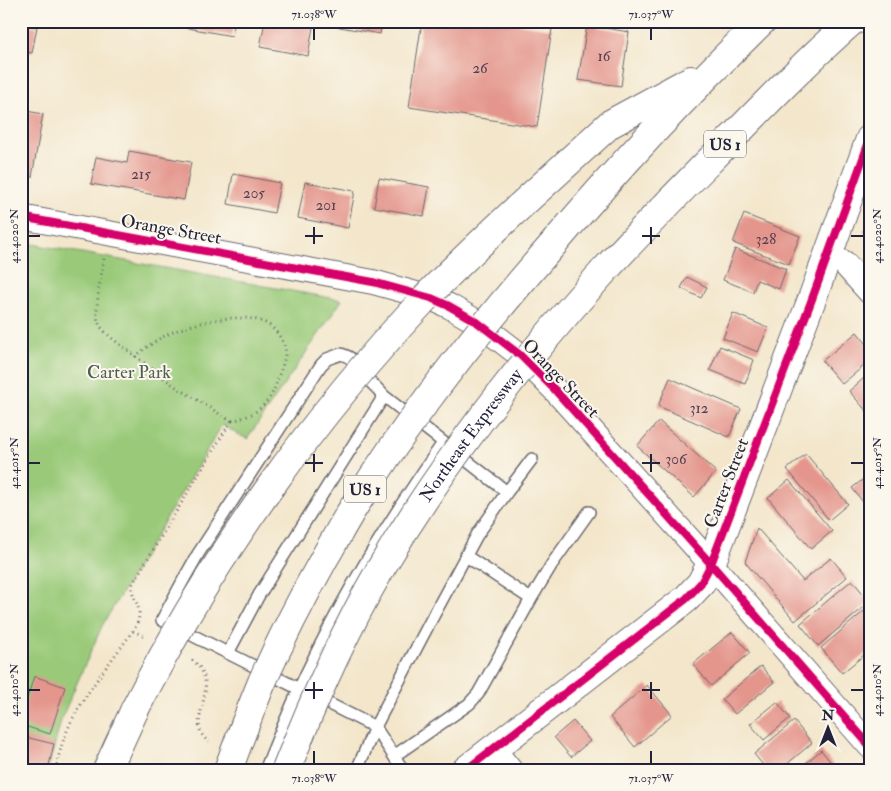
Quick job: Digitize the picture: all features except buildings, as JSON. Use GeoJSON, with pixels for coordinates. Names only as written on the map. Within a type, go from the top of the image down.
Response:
{"type":"FeatureCollection","features":[{"type":"Feature","properties":{"kind":"main road","name":"US 1"},"geometry":{"type":"LineString","coordinates":[[228,770],[262,684],[305,594],[354,506],[437,384],[596,194],[716,66],[762,21]]}},
{"type":"Feature","properties":{"kind":"main road","name":"Northeast Expressway"},"geometry":{"type":"LineString","coordinates":[[276,769],[313,705],[381,570],[406,528],[492,404],[603,272],[656,215],[852,21]]}},
{"type":"Feature","properties":{"kind":"main road"},"geometry":{"type":"LineString","coordinates":[[107,770],[160,660],[204,587],[256,506],[357,375],[430,293],[518,208],[610,124],[716,66]]}},
{"type":"Feature","properties":{"kind":"main road","name":"Carter Street"},"geometry":{"type":"LineString","coordinates":[[466,770],[502,759],[686,600],[700,583],[711,564],[870,139]]}},
{"type":"Feature","properties":{"kind":"street"},"geometry":{"type":"LineString","coordinates":[[864,21],[870,22]]}},
{"type":"Feature","properties":{"kind":"street","name":"Orange Street"},"geometry":{"type":"LineString","coordinates":[[21,217],[373,282],[431,298],[478,322],[520,355],[539,373],[711,564],[870,746]]}},
{"type":"Feature","properties":{"kind":"street"},"geometry":{"type":"LineString","coordinates":[[828,255],[844,263],[870,292]]}},
{"type":"Feature","properties":{"kind":"lane"},"geometry":{"type":"LineString","coordinates":[[403,770],[375,727],[162,620],[198,554],[321,365],[327,359],[341,354],[354,360],[384,396],[507,492]]}},
{"type":"Feature","properties":{"kind":"lane"},"geometry":{"type":"LineString","coordinates":[[228,653],[247,615],[268,580],[384,396]]}},
{"type":"Feature","properties":{"kind":"lane"},"geometry":{"type":"LineString","coordinates":[[276,769],[299,689],[328,631],[378,542],[405,498],[443,443]]}},
{"type":"Feature","properties":{"kind":"lane"},"geometry":{"type":"LineString","coordinates":[[358,770],[375,727],[485,522],[532,459]]}},
{"type":"Feature","properties":{"kind":"lane"},"geometry":{"type":"LineString","coordinates":[[394,756],[469,704],[478,694],[552,564],[589,512]]}},
{"type":"Feature","properties":{"kind":"lane"},"geometry":{"type":"LineString","coordinates":[[466,556],[531,600]]}},
{"type":"Feature","properties":{"kind":"path"},"geometry":{"type":"LineString","coordinates":[[103,262],[97,310],[98,322],[105,332],[135,357],[173,385],[231,421],[244,418],[258,410],[270,397],[275,388],[284,359],[285,348],[279,336],[268,325],[245,318],[228,318],[193,325],[165,335],[144,348],[135,357]]}},
{"type":"Feature","properties":{"kind":"path"},"geometry":{"type":"LineString","coordinates":[[55,770],[61,746],[71,722],[138,622],[140,614],[132,594],[131,588],[133,583],[231,421]]}},
{"type":"Feature","properties":{"kind":"path"},"geometry":{"type":"LineString","coordinates":[[133,631],[150,639]]}},
{"type":"Feature","properties":{"kind":"path"},"geometry":{"type":"LineString","coordinates":[[184,656],[198,665],[205,679],[206,687],[199,729],[204,739],[209,743]]}},
{"type":"Feature","properties":{"kind":"green space","name":"Carter Park"},"geometry":{"type":"Polygon","coordinates":[[[21,242],[342,300],[247,439],[222,425],[102,626],[62,717],[48,770],[21,770],[21,242]]]}},
{"type":"Feature","properties":{"kind":"cycle path"},"geometry":{"type":"LineString","coordinates":[[466,770],[686,599],[701,583],[711,564],[812,299],[870,139]]}},
{"type":"Feature","properties":{"kind":"cycle path"},"geometry":{"type":"LineString","coordinates":[[21,217],[373,282],[431,298],[477,322],[520,355],[555,390],[711,564],[870,746]]}}]}
